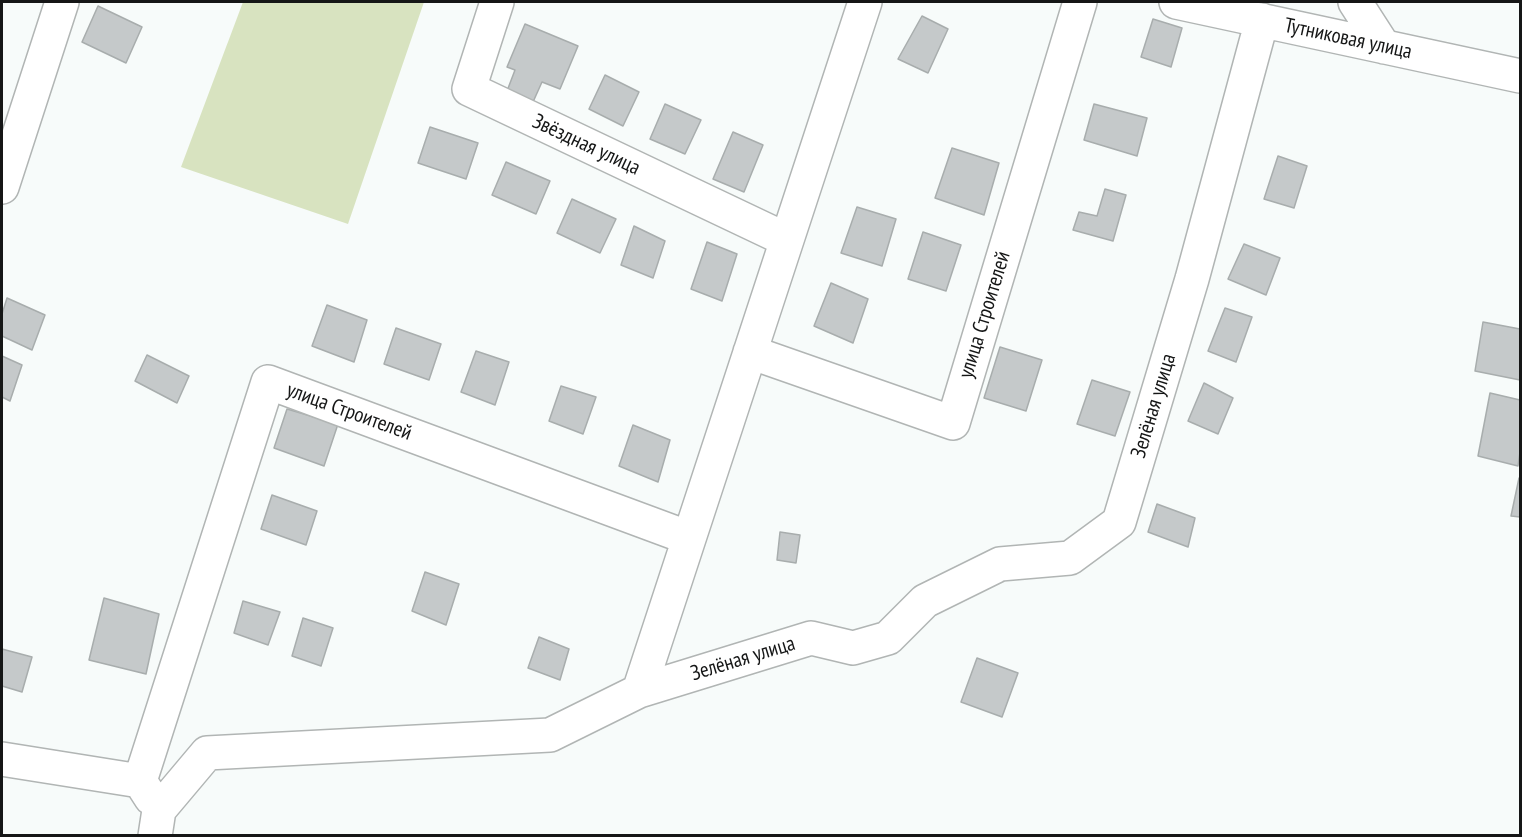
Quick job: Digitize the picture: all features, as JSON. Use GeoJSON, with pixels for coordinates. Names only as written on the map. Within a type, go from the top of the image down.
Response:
{"type":"FeatureCollection","features":[{"type":"Feature","properties":{"kind":"street"},"geometry":{"type":"LineString","coordinates":[[2,187],[62,2]]}},
{"type":"Feature","properties":{"kind":"street","name":"Звёздная улица"},"geometry":{"type":"LineString","coordinates":[[497,2],[469,89],[787,240]]}},
{"type":"Feature","properties":{"kind":"street"},"geometry":{"type":"LineString","coordinates":[[639,691],[865,2]]}},
{"type":"Feature","properties":{"kind":"street","name":"улица Строителей"},"geometry":{"type":"LineString","coordinates":[[750,352],[953,423],[1080,2]]}},
{"type":"Feature","properties":{"kind":"street","name":"Тутниковая улица"},"geometry":{"type":"LineString","coordinates":[[1176,2],[1521,76]]}},
{"type":"Feature","properties":{"kind":"street"},"geometry":{"type":"LineString","coordinates":[[1355,2],[1384,47]]}},
{"type":"Feature","properties":{"kind":"street","name":"Зелёная улица"},"geometry":{"type":"LineString","coordinates":[[157,823],[207,753],[550,735],[639,691],[811,638],[854,648],[888,638],[925,600],[1000,564],[1070,558],[1119,522],[1192,279],[1262,21]]}},
{"type":"Feature","properties":{"kind":"street","name":"улица Строителей"},"geometry":{"type":"LineString","coordinates":[[140,781],[268,382],[689,538]]}},
{"type":"Feature","properties":{"kind":"street"},"geometry":{"type":"LineString","coordinates":[[2,759],[140,781],[157,823]]}},
{"type":"Feature","properties":{"kind":"green space"},"geometry":{"type":"Polygon","coordinates":[[[243,2],[424,2],[348,224],[181,167],[243,2]]]}},
{"type":"Feature","properties":{"kind":"building"},"geometry":{"type":"Polygon","coordinates":[[[98,6],[142,27],[126,63],[82,42],[98,6]]]}},
{"type":"Feature","properties":{"kind":"building"},"geometry":{"type":"Polygon","coordinates":[[[922,16],[948,29],[928,73],[898,59],[922,16]]]}},
{"type":"Feature","properties":{"kind":"building"},"geometry":{"type":"Polygon","coordinates":[[[1153,19],[1182,28],[1171,67],[1141,57],[1153,19]]]}},
{"type":"Feature","properties":{"kind":"building"},"geometry":{"type":"Polygon","coordinates":[[[525,24],[578,46],[560,89],[542,82],[533,102],[507,91],[515,70],[507,67],[525,24]]]}},
{"type":"Feature","properties":{"kind":"building"},"geometry":{"type":"Polygon","coordinates":[[[605,75],[639,92],[623,126],[589,109],[605,75]]]}},
{"type":"Feature","properties":{"kind":"building"},"geometry":{"type":"Polygon","coordinates":[[[665,104],[701,120],[685,154],[650,139],[665,104]]]}},
{"type":"Feature","properties":{"kind":"building"},"geometry":{"type":"Polygon","coordinates":[[[1094,104],[1147,118],[1137,156],[1084,140],[1094,104]]]}},
{"type":"Feature","properties":{"kind":"building"},"geometry":{"type":"Polygon","coordinates":[[[430,127],[478,143],[466,179],[418,163],[430,127]]]}},
{"type":"Feature","properties":{"kind":"building"},"geometry":{"type":"Polygon","coordinates":[[[733,132],[763,145],[744,192],[713,179],[733,132]]]}},
{"type":"Feature","properties":{"kind":"building"},"geometry":{"type":"Polygon","coordinates":[[[952,148],[999,163],[984,215],[935,198],[952,148]]]}},
{"type":"Feature","properties":{"kind":"building"},"geometry":{"type":"Polygon","coordinates":[[[1278,156],[1307,166],[1294,208],[1264,199],[1278,156]]]}},
{"type":"Feature","properties":{"kind":"building"},"geometry":{"type":"Polygon","coordinates":[[[506,162],[550,181],[536,214],[492,195],[506,162]]]}},
{"type":"Feature","properties":{"kind":"building"},"geometry":{"type":"Polygon","coordinates":[[[1105,189],[1126,195],[1113,241],[1073,230],[1079,212],[1097,216],[1105,189]]]}},
{"type":"Feature","properties":{"kind":"building"},"geometry":{"type":"Polygon","coordinates":[[[572,199],[616,219],[600,253],[557,233],[572,199]]]}},
{"type":"Feature","properties":{"kind":"building"},"geometry":{"type":"Polygon","coordinates":[[[857,207],[896,219],[882,266],[841,253],[857,207]]]}},
{"type":"Feature","properties":{"kind":"building"},"geometry":{"type":"Polygon","coordinates":[[[634,226],[665,241],[653,278],[621,265],[634,226]]]}},
{"type":"Feature","properties":{"kind":"building"},"geometry":{"type":"Polygon","coordinates":[[[923,232],[961,245],[946,291],[908,279],[923,232]]]}},
{"type":"Feature","properties":{"kind":"building"},"geometry":{"type":"Polygon","coordinates":[[[707,242],[737,254],[722,301],[691,289],[707,242]]]}},
{"type":"Feature","properties":{"kind":"building"},"geometry":{"type":"Polygon","coordinates":[[[1244,244],[1280,258],[1266,295],[1228,279],[1244,244]]]}},
{"type":"Feature","properties":{"kind":"building"},"geometry":{"type":"Polygon","coordinates":[[[831,283],[868,299],[853,343],[814,326],[831,283]]]}},
{"type":"Feature","properties":{"kind":"building"},"geometry":{"type":"Polygon","coordinates":[[[7,298],[45,315],[32,350],[2,336],[2,314],[7,298]]]}},
{"type":"Feature","properties":{"kind":"building"},"geometry":{"type":"Polygon","coordinates":[[[327,305],[367,320],[354,362],[312,346],[327,305]]]}},
{"type":"Feature","properties":{"kind":"building"},"geometry":{"type":"Polygon","coordinates":[[[1225,308],[1252,317],[1236,362],[1208,351],[1225,308]]]}},
{"type":"Feature","properties":{"kind":"building"},"geometry":{"type":"Polygon","coordinates":[[[1483,322],[1520,329],[1520,380],[1475,371],[1483,322]]]}},
{"type":"Feature","properties":{"kind":"building"},"geometry":{"type":"Polygon","coordinates":[[[396,328],[441,344],[429,380],[384,364],[396,328]]]}},
{"type":"Feature","properties":{"kind":"building"},"geometry":{"type":"Polygon","coordinates":[[[1000,347],[1042,360],[1026,411],[984,398],[1000,347]]]}},
{"type":"Feature","properties":{"kind":"building"},"geometry":{"type":"Polygon","coordinates":[[[476,351],[509,362],[495,405],[461,392],[476,351]]]}},
{"type":"Feature","properties":{"kind":"building"},"geometry":{"type":"Polygon","coordinates":[[[147,355],[189,376],[177,403],[135,381],[147,355]]]}},
{"type":"Feature","properties":{"kind":"building"},"geometry":{"type":"Polygon","coordinates":[[[2,356],[22,365],[10,401],[2,397],[2,356]]]}},
{"type":"Feature","properties":{"kind":"building"},"geometry":{"type":"Polygon","coordinates":[[[1092,380],[1130,392],[1115,436],[1077,424],[1092,380]]]}},
{"type":"Feature","properties":{"kind":"building"},"geometry":{"type":"Polygon","coordinates":[[[1204,383],[1233,398],[1218,434],[1188,421],[1204,383]]]}},
{"type":"Feature","properties":{"kind":"building"},"geometry":{"type":"Polygon","coordinates":[[[561,386],[596,397],[583,434],[549,421],[561,386]]]}},
{"type":"Feature","properties":{"kind":"building"},"geometry":{"type":"Polygon","coordinates":[[[1490,393],[1520,400],[1518,466],[1478,456],[1490,393]]]}},
{"type":"Feature","properties":{"kind":"building"},"geometry":{"type":"Polygon","coordinates":[[[287,409],[338,424],[324,466],[274,448],[287,409]]]}},
{"type":"Feature","properties":{"kind":"building"},"geometry":{"type":"Polygon","coordinates":[[[633,425],[670,440],[658,482],[619,466],[633,425]]]}},
{"type":"Feature","properties":{"kind":"building"},"geometry":{"type":"Polygon","coordinates":[[[1520,478],[1520,517],[1511,516],[1520,478]]]}},
{"type":"Feature","properties":{"kind":"building"},"geometry":{"type":"Polygon","coordinates":[[[272,495],[317,511],[306,545],[261,529],[272,495]]]}},
{"type":"Feature","properties":{"kind":"building"},"geometry":{"type":"Polygon","coordinates":[[[1157,504],[1195,518],[1188,547],[1148,532],[1157,504]]]}},
{"type":"Feature","properties":{"kind":"building"},"geometry":{"type":"Polygon","coordinates":[[[780,532],[800,535],[796,563],[777,560],[780,532]]]}},
{"type":"Feature","properties":{"kind":"building"},"geometry":{"type":"Polygon","coordinates":[[[425,572],[459,584],[446,625],[412,611],[425,572]]]}},
{"type":"Feature","properties":{"kind":"building"},"geometry":{"type":"Polygon","coordinates":[[[104,598],[159,614],[146,674],[89,660],[104,598]]]}},
{"type":"Feature","properties":{"kind":"building"},"geometry":{"type":"Polygon","coordinates":[[[243,601],[280,612],[268,645],[234,633],[243,601]]]}},
{"type":"Feature","properties":{"kind":"building"},"geometry":{"type":"Polygon","coordinates":[[[303,618],[333,628],[321,666],[292,656],[303,618]]]}},
{"type":"Feature","properties":{"kind":"building"},"geometry":{"type":"Polygon","coordinates":[[[539,637],[569,649],[560,680],[528,668],[539,637]]]}},
{"type":"Feature","properties":{"kind":"building"},"geometry":{"type":"Polygon","coordinates":[[[2,649],[32,657],[22,692],[2,686],[2,649]]]}},
{"type":"Feature","properties":{"kind":"building"},"geometry":{"type":"Polygon","coordinates":[[[977,658],[1018,673],[1002,717],[961,702],[977,658]]]}}]}
